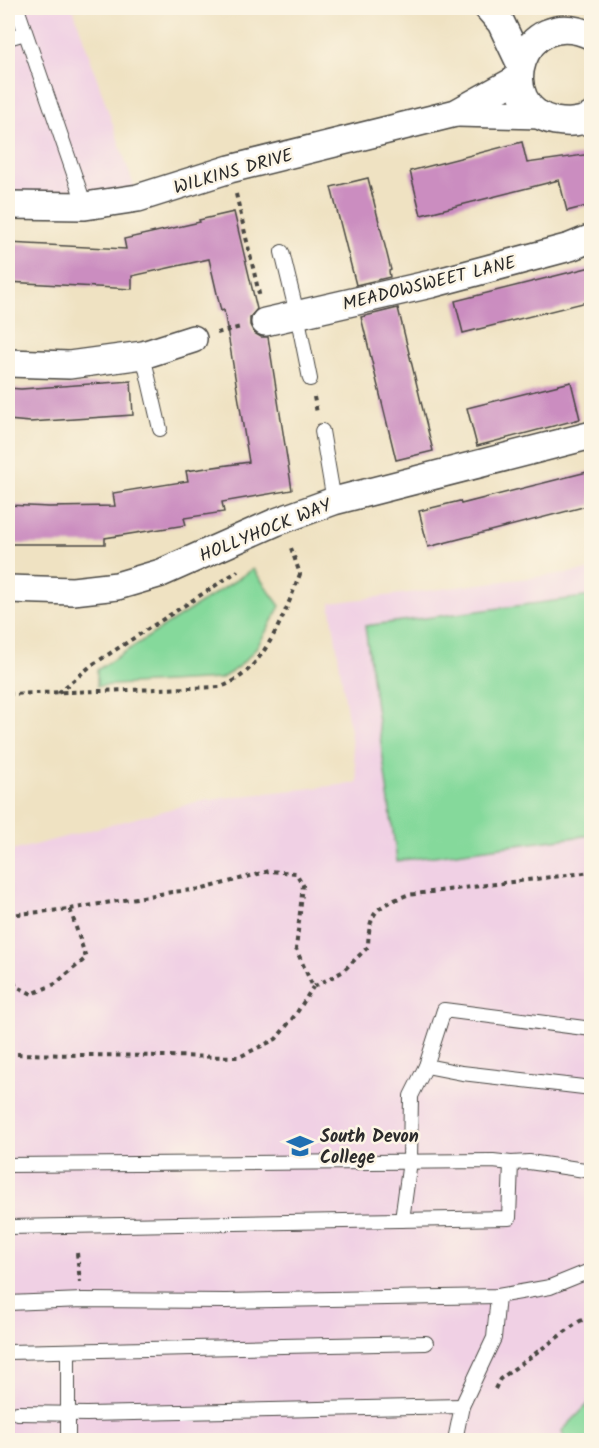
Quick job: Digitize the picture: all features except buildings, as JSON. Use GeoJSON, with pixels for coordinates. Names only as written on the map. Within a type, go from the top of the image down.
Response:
{"type":"FeatureCollection","features":[{"type":"Feature","properties":{"kind":"street"},"geometry":{"type":"LineString","coordinates":[[495,15],[523,30],[548,32],[561,29],[587,30]]}},
{"type":"Feature","properties":{"kind":"street"},"geometry":{"type":"LineString","coordinates":[[495,15],[520,71],[524,96],[540,115]]}},
{"type":"Feature","properties":{"kind":"street","name":"WILKINS DRIVE"},"geometry":{"type":"LineString","coordinates":[[456,113],[520,71],[524,53],[532,43],[548,32]]}},
{"type":"Feature","properties":{"kind":"street","name":"WILKINS DRIVE"},"geometry":{"type":"LineString","coordinates":[[8,205],[85,206],[138,198],[230,170],[456,113],[540,115],[566,123],[590,118]]}},
{"type":"Feature","properties":{"kind":"street","name":"MEADOWSWEET LANE"},"geometry":{"type":"LineString","coordinates":[[266,322],[431,285],[570,247],[591,238]]}},
{"type":"Feature","properties":{"kind":"street"},"geometry":{"type":"LineString","coordinates":[[8,363],[69,365],[143,355],[193,339]]}},
{"type":"Feature","properties":{"kind":"street","name":"HOLLYHOCK WAY"},"geometry":{"type":"LineString","coordinates":[[8,589],[73,591],[117,586],[161,573],[276,522],[334,501],[591,435]]}},
{"type":"Feature","properties":{"kind":"lane"},"geometry":{"type":"LineString","coordinates":[[17,8],[85,206]]}},
{"type":"Feature","properties":{"kind":"lane"},"geometry":{"type":"LineString","coordinates":[[8,38],[25,33]]}},
{"type":"Feature","properties":{"kind":"lane"},"geometry":{"type":"LineString","coordinates":[[282,252],[310,379]]}},
{"type":"Feature","properties":{"kind":"lane"},"geometry":{"type":"LineString","coordinates":[[143,355],[160,429]]}},
{"type":"Feature","properties":{"kind":"lane"},"geometry":{"type":"LineString","coordinates":[[322,431],[334,501]]}},
{"type":"Feature","properties":{"kind":"lane"},"geometry":{"type":"LineString","coordinates":[[402,1220],[410,1161],[411,1096],[426,1066],[444,1010],[591,1029]]}},
{"type":"Feature","properties":{"kind":"lane"},"geometry":{"type":"LineString","coordinates":[[426,1066],[462,1073],[591,1088]]}},
{"type":"Feature","properties":{"kind":"lane"},"geometry":{"type":"LineString","coordinates":[[8,1165],[493,1161],[529,1162],[591,1172]]}},
{"type":"Feature","properties":{"kind":"lane"},"geometry":{"type":"LineString","coordinates":[[8,1227],[510,1218],[512,1163]]}},
{"type":"Feature","properties":{"kind":"lane"},"geometry":{"type":"LineString","coordinates":[[8,1304],[83,1300],[226,1301],[498,1296],[550,1287],[591,1270]]}},
{"type":"Feature","properties":{"kind":"lane"},"geometry":{"type":"LineString","coordinates":[[455,1440],[462,1406],[494,1338],[498,1296]]}},
{"type":"Feature","properties":{"kind":"lane"},"geometry":{"type":"LineString","coordinates":[[8,1352],[426,1343]]}},
{"type":"Feature","properties":{"kind":"lane"},"geometry":{"type":"LineString","coordinates":[[68,1352],[68,1440]]}},
{"type":"Feature","properties":{"kind":"lane"},"geometry":{"type":"LineString","coordinates":[[17,1413],[68,1414],[462,1406]]}},
{"type":"Feature","properties":{"kind":"path"},"geometry":{"type":"LineString","coordinates":[[193,339],[266,322],[230,170]]}},
{"type":"Feature","properties":{"kind":"path"},"geometry":{"type":"LineString","coordinates":[[310,379],[322,431]]}},
{"type":"Feature","properties":{"kind":"path"},"geometry":{"type":"LineString","coordinates":[[8,694],[219,687],[232,683],[262,655],[286,611],[300,574],[286,532],[276,522]]}},
{"type":"Feature","properties":{"kind":"path"},"geometry":{"type":"LineString","coordinates":[[58,694],[92,665],[247,564]]}},
{"type":"Feature","properties":{"kind":"path"},"geometry":{"type":"LineString","coordinates":[[8,915],[70,909],[172,891],[203,889],[269,871],[296,873],[303,885],[296,949],[313,987]]}},
{"type":"Feature","properties":{"kind":"path"},"geometry":{"type":"LineString","coordinates":[[8,1054],[239,1057],[276,1039],[296,1014],[313,987],[342,972],[368,947],[369,924],[382,905],[407,895],[591,872]]}},
{"type":"Feature","properties":{"kind":"path"},"geometry":{"type":"LineString","coordinates":[[8,958],[8,974],[16,986],[32,994],[55,984],[86,958],[70,909]]}},
{"type":"Feature","properties":{"kind":"path"},"geometry":{"type":"LineString","coordinates":[[462,1406],[485,1405],[500,1379],[580,1321],[591,1316]]}},
{"type":"Feature","properties":{"kind":"shaded area"},"geometry":{"type":"Polygon","coordinates":[[[8,8],[73,8],[138,198],[8,205],[8,8]]]}},
{"type":"Feature","properties":{"kind":"shaded area","name":"South Devon College"},"geometry":{"type":"Polygon","coordinates":[[[591,570],[591,1440],[8,1440],[8,852],[204,800],[358,783],[330,603],[591,570]]]}},
{"type":"Feature","properties":{"kind":"green space"},"geometry":{"type":"Polygon","coordinates":[[[253,569],[280,606],[256,648],[232,672],[220,679],[97,686],[97,670],[253,569]]]}},
{"type":"Feature","properties":{"kind":"green space"},"geometry":{"type":"Polygon","coordinates":[[[591,596],[591,835],[397,861],[365,626],[591,596]]]}},
{"type":"Feature","properties":{"kind":"green space"},"geometry":{"type":"Polygon","coordinates":[[[591,1401],[591,1440],[565,1440],[562,1431],[591,1401]]]}},
{"type":"Feature","properties":{"kind":"place","name":"South Devon College"},"geometry":{"type":"Point","coordinates":[300,1146]}}]}
